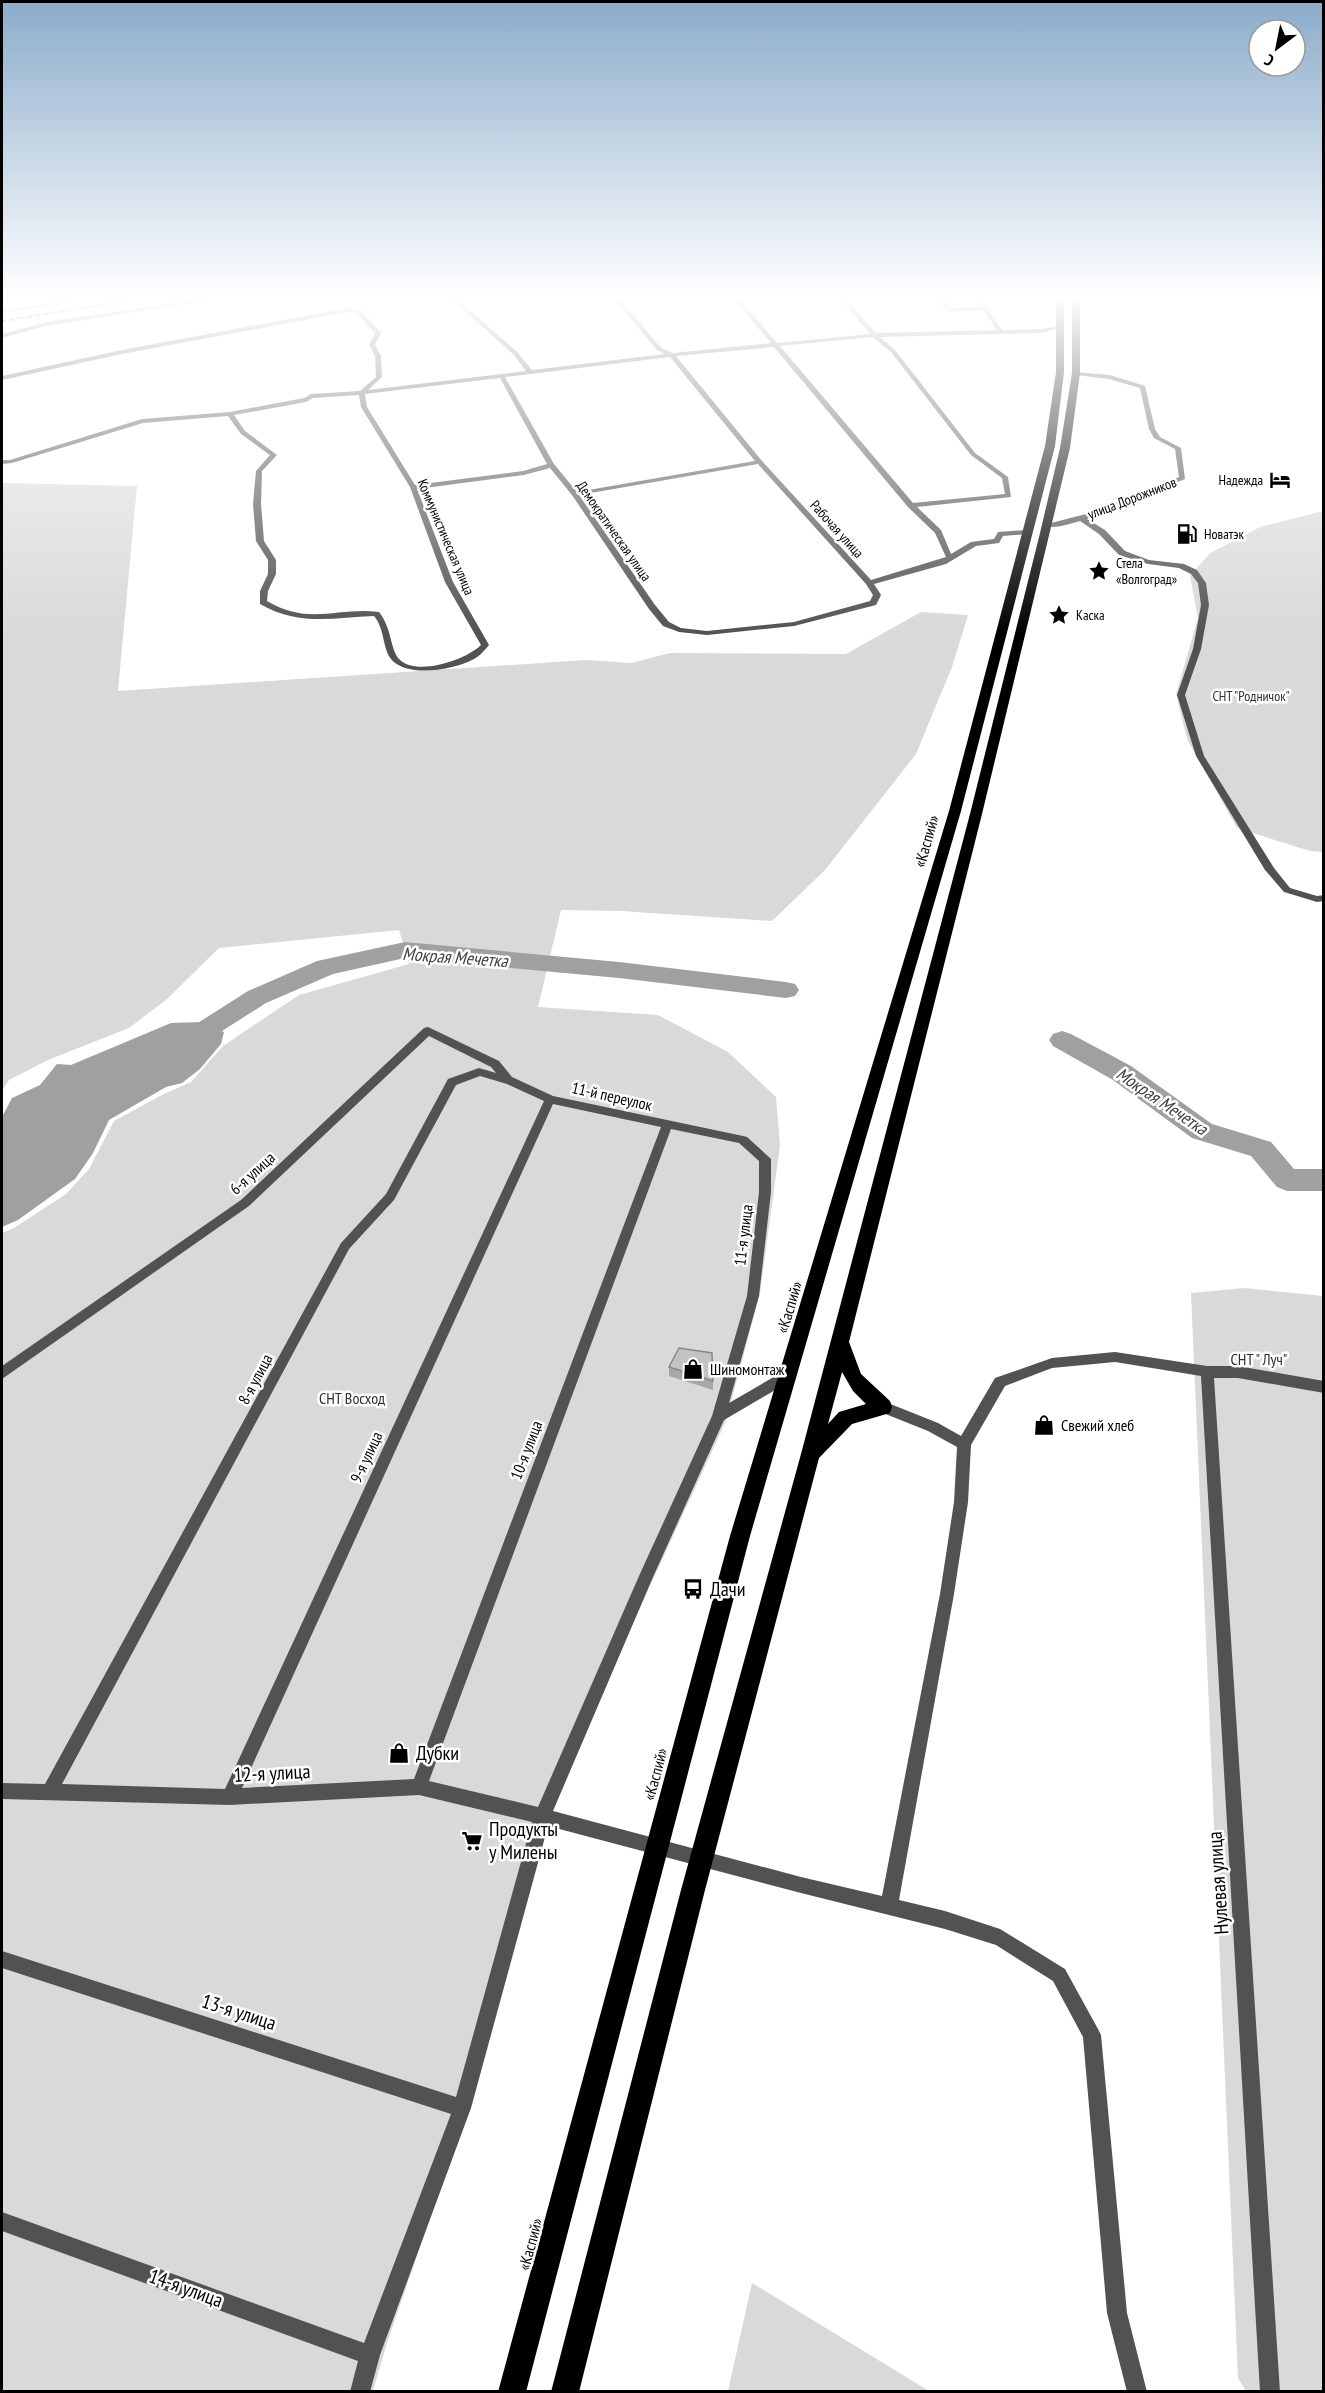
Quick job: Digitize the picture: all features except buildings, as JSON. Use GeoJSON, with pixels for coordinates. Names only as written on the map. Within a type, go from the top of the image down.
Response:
{"type":"FeatureCollection","features":[{"type":"Feature","properties":{"kind":"highway","name":"«Каспий»"},"geometry":{"type":"LineString","coordinates":[[512,2391],[734,1559],[942,856],[1043,529],[1055,411]]}},
{"type":"Feature","properties":{"kind":"highway","name":"«Каспий»"},"geometry":{"type":"LineString","coordinates":[[565,2391],[690,1902],[811,1454],[976,814],[1043,529],[1065,448],[1070,411]]}},
{"type":"Feature","properties":{"kind":"highway"},"geometry":{"type":"LineString","coordinates":[[840,1342],[848,1371],[866,1393],[883,1407]]}},
{"type":"Feature","properties":{"kind":"highway"},"geometry":{"type":"LineString","coordinates":[[811,1454],[846,1418],[883,1407]]}},
{"type":"Feature","properties":{"kind":"street"},"geometry":{"type":"LineString","coordinates":[[2,462],[9,462],[142,421],[248,411]]}},
{"type":"Feature","properties":{"kind":"street","name":"Коммунистическая улица"},"geometry":{"type":"LineString","coordinates":[[230,414],[236,426],[244,434],[274,455],[259,471],[257,504],[260,541],[272,560],[272,574],[264,591],[263,602],[274,611],[296,618],[375,614],[384,622],[395,659],[405,667],[438,667],[462,662],[476,655],[486,645],[450,582],[413,487],[366,411]]}},
{"type":"Feature","properties":{"kind":"street","name":"Демократическая улица"},"geometry":{"type":"LineString","coordinates":[[521,411],[551,465],[666,624],[679,630],[706,633],[794,624],[873,603],[877,595],[869,583]]}},
{"type":"Feature","properties":{"kind":"street","name":"Рабочая улица"},"geometry":{"type":"LineString","coordinates":[[718,411],[760,462],[869,583]]}},
{"type":"Feature","properties":{"kind":"street"},"geometry":{"type":"LineString","coordinates":[[830,411],[911,505],[938,532],[950,558]]}},
{"type":"Feature","properties":{"kind":"street"},"geometry":{"type":"LineString","coordinates":[[911,505],[1009,496],[1005,477],[973,454],[939,411]]}},
{"type":"Feature","properties":{"kind":"street","name":"улица Дорожников"},"geometry":{"type":"LineString","coordinates":[[869,583],[950,558],[974,544],[996,541],[1001,534],[1043,529],[1081,518],[1183,478],[1178,448],[1156,438],[1148,411]]}},
{"type":"Feature","properties":{"kind":"street"},"geometry":{"type":"LineString","coordinates":[[574,494],[760,462]]}},
{"type":"Feature","properties":{"kind":"street"},"geometry":{"type":"LineString","coordinates":[[413,487],[524,473],[551,465]]}},
{"type":"Feature","properties":{"kind":"street"},"geometry":{"type":"LineString","coordinates":[[1081,518],[1102,532],[1122,553],[1149,562],[1181,566],[1194,572],[1202,583],[1205,605],[1197,649],[1181,695],[1200,756],[1270,870],[1287,890],[1317,899],[1323,898]]}},
{"type":"Feature","properties":{"kind":"street","name":"6-я улица"},"geometry":{"type":"LineString","coordinates":[[2,1373],[245,1203],[428,1031],[495,1064],[509,1080]]}},
{"type":"Feature","properties":{"kind":"street","name":"8-я улица"},"geometry":{"type":"LineString","coordinates":[[49,1792],[345,1246],[390,1197],[452,1082],[479,1072],[509,1080],[550,1099]]}},
{"type":"Feature","properties":{"kind":"street","name":"11-й переулок"},"geometry":{"type":"LineString","coordinates":[[550,1099],[667,1125]]}},
{"type":"Feature","properties":{"kind":"street","name":"9-я улица"},"geometry":{"type":"LineString","coordinates":[[230,1797],[550,1099]]}},
{"type":"Feature","properties":{"kind":"street","name":"11-я улица"},"geometry":{"type":"LineString","coordinates":[[667,1125],[742,1140],[765,1159],[765,1192],[753,1296],[719,1416]]}},
{"type":"Feature","properties":{"kind":"street","name":"10-я улица"},"geometry":{"type":"LineString","coordinates":[[419,1787],[667,1125]]}},
{"type":"Feature","properties":{"kind":"street"},"geometry":{"type":"LineString","coordinates":[[890,1906],[949,1584],[961,1502],[964,1444],[1000,1382],[1052,1363],[1115,1357],[1207,1372],[1238,1372],[1323,1387]]}},
{"type":"Feature","properties":{"kind":"street","name":"Нулевая улица"},"geometry":{"type":"LineString","coordinates":[[1207,1372],[1270,2391]]}},
{"type":"Feature","properties":{"kind":"street"},"geometry":{"type":"LineString","coordinates":[[360,2391],[370,2355],[462,2108],[542,1816],[641,1587],[719,1416],[789,1375]]}},
{"type":"Feature","properties":{"kind":"street"},"geometry":{"type":"LineString","coordinates":[[883,1407],[933,1427],[964,1444]]}},
{"type":"Feature","properties":{"kind":"street","name":"12-я улица"},"geometry":{"type":"LineString","coordinates":[[2,1791],[230,1797],[419,1787],[542,1816],[801,1885],[945,1920],[1000,1938],[1059,1975],[1092,2036],[1117,2313],[1137,2391]]}},
{"type":"Feature","properties":{"kind":"street","name":"13-я улица"},"geometry":{"type":"LineString","coordinates":[[2,1960],[462,2108]]}},
{"type":"Feature","properties":{"kind":"street","name":"14-я улица"},"geometry":{"type":"LineString","coordinates":[[2,2222],[370,2355]]}},
{"type":"Feature","properties":{"kind":"green space","name":"СНТ Восход"},"geometry":{"type":"Polygon","coordinates":[[[2,483],[137,486],[118,691],[586,660],[631,663],[670,653],[846,654],[921,612],[968,615],[952,667],[916,754],[825,870],[772,921],[621,911],[561,910],[538,1007],[658,1015],[728,1052],[776,1097],[780,1145],[760,1293],[726,1421],[557,1788],[472,2096],[387,2343],[373,2391],[2,2391],[2,1233],[14,1228],[66,1194],[89,1169],[114,1121],[191,1082],[223,1046],[299,995],[409,964],[399,930],[219,948],[167,999],[129,1028],[48,1060],[9,1080],[2,1091],[2,483]]]}},
{"type":"Feature","properties":{"kind":"green space","name":"СНТ \"Родничок\""},"geometry":{"type":"Polygon","coordinates":[[[1323,511],[1323,852],[1310,851],[1237,828],[1187,739],[1176,694],[1198,618],[1190,576],[1210,553],[1260,527],[1323,511]]]}},
{"type":"Feature","properties":{"kind":"green space","name":"СНТ \" Луч\""},"geometry":{"type":"Polygon","coordinates":[[[1244,1288],[1323,1296],[1323,2391],[1246,2391],[1238,2378],[1191,1293],[1244,1288]]]}},
{"type":"Feature","properties":{"kind":"green space"},"geometry":{"type":"Polygon","coordinates":[[[752,2283],[929,2391],[728,2391],[752,2283]]]}},
{"type":"Feature","properties":{"kind":"shaded area"},"geometry":{"type":"Polygon","coordinates":[[[203,1022],[224,1032],[221,1044],[200,1069],[182,1083],[166,1087],[109,1120],[93,1153],[75,1179],[18,1220],[2,1227],[2,1117],[12,1098],[40,1085],[57,1064],[71,1065],[171,1023],[203,1022]]]}},
{"type":"Feature","properties":{"kind":"waterway","name":"Мокрая Мечетка"},"geometry":{"type":"LineString","coordinates":[[180,1046],[257,997],[326,967],[405,950],[619,970],[786,990]]}},
{"type":"Feature","properties":{"kind":"waterway","name":"Мокрая Мечетка"},"geometry":{"type":"LineString","coordinates":[[1062,1040],[1122,1073],[1202,1131],[1261,1149],[1287,1180],[1324,1180]]}},
{"type":"Feature","properties":{"kind":"place","name":"Надежда"},"geometry":{"type":"Point","coordinates":[1280,480]}},
{"type":"Feature","properties":{"kind":"place","name":"Новатэк"},"geometry":{"type":"Point","coordinates":[1187,534]}},
{"type":"Feature","properties":{"kind":"place","name":"Стела «Волгоград»"},"geometry":{"type":"Point","coordinates":[1099,571]}},
{"type":"Feature","properties":{"kind":"place","name":"Каска"},"geometry":{"type":"Point","coordinates":[1059,615]}},
{"type":"Feature","properties":{"kind":"place","name":"Шиномонтаж"},"geometry":{"type":"Point","coordinates":[693,1369]}},
{"type":"Feature","properties":{"kind":"place","name":"Свежий хлеб"},"geometry":{"type":"Point","coordinates":[1044,1425]}},
{"type":"Feature","properties":{"kind":"place","name":"Дачи"},"geometry":{"type":"Point","coordinates":[693,1589]}},
{"type":"Feature","properties":{"kind":"place","name":"Дубки"},"geometry":{"type":"Point","coordinates":[399,1753]}},
{"type":"Feature","properties":{"kind":"place","name":"Продукты у Милены"},"geometry":{"type":"Point","coordinates":[472,1841]}}]}
